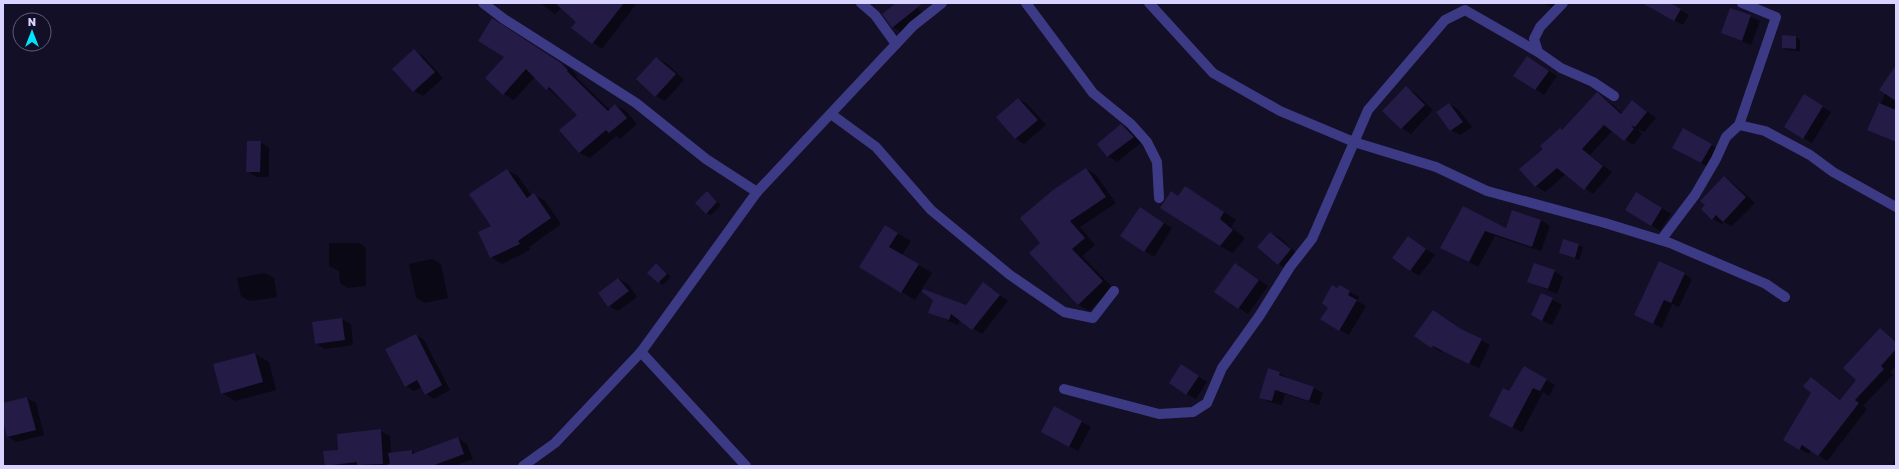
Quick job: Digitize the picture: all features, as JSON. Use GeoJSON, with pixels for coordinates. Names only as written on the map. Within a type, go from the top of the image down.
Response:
{"type":"FeatureCollection","features":[{"type":"Feature","properties":{"kind":"street"},"geometry":{"type":"LineString","coordinates":[[483,3],[504,19],[636,103],[706,159],[757,192]]}},
{"type":"Feature","properties":{"kind":"street"},"geometry":{"type":"LineString","coordinates":[[860,3],[875,15],[896,44]]}},
{"type":"Feature","properties":{"kind":"street"},"geometry":{"type":"LineString","coordinates":[[523,466],[555,443],[641,352],[757,192],[819,123],[831,114],[913,26],[942,3]]}},
{"type":"Feature","properties":{"kind":"street"},"geometry":{"type":"LineString","coordinates":[[1026,3],[1093,93],[1130,124],[1147,142],[1157,162],[1159,198]]}},
{"type":"Feature","properties":{"kind":"street"},"geometry":{"type":"LineString","coordinates":[[1149,3],[1213,73],[1280,111],[1354,142],[1436,167],[1487,191],[1605,222],[1661,240],[1766,284],[1785,297]]}},
{"type":"Feature","properties":{"kind":"street"},"geometry":{"type":"LineString","coordinates":[[1538,52],[1534,39],[1540,27],[1563,3]]}},
{"type":"Feature","properties":{"kind":"street"},"geometry":{"type":"LineString","coordinates":[[1661,240],[1695,195],[1716,159],[1726,137],[1738,125],[1776,17],[1742,3]]}},
{"type":"Feature","properties":{"kind":"street"},"geometry":{"type":"LineString","coordinates":[[1064,389],[1159,414],[1192,412],[1207,403],[1222,368],[1260,315],[1290,267],[1312,239],[1368,110],[1445,20],[1465,10],[1538,52],[1561,68],[1593,82],[1614,96]]}},
{"type":"Feature","properties":{"kind":"street"},"geometry":{"type":"LineString","coordinates":[[831,114],[876,147],[931,210],[1010,275],[1064,312],[1093,318],[1114,291]]}},
{"type":"Feature","properties":{"kind":"street"},"geometry":{"type":"LineString","coordinates":[[1738,125],[1765,131],[1810,155],[1833,172],[1896,207]]}},
{"type":"Feature","properties":{"kind":"street"},"geometry":{"type":"LineString","coordinates":[[641,352],[746,466]]}},
{"type":"Feature","properties":{"kind":"building"},"geometry":{"type":"Polygon","coordinates":[[[555,3],[624,3],[592,44],[571,28],[576,22],[555,3]]]}},
{"type":"Feature","properties":{"kind":"building"},"geometry":{"type":"Polygon","coordinates":[[[896,3],[923,3],[892,28],[882,14],[896,3]]]}},
{"type":"Feature","properties":{"kind":"building"},"geometry":{"type":"Polygon","coordinates":[[[1642,3],[1670,3],[1681,9],[1674,21],[1642,3]]]}},
{"type":"Feature","properties":{"kind":"building"},"geometry":{"type":"Polygon","coordinates":[[[1730,8],[1751,15],[1742,41],[1721,33],[1730,8]]]}},
{"type":"Feature","properties":{"kind":"building"},"geometry":{"type":"Polygon","coordinates":[[[492,18],[561,63],[568,70],[567,71],[608,111],[615,104],[627,118],[609,133],[606,130],[579,153],[559,130],[577,115],[549,87],[546,90],[526,69],[503,95],[485,78],[504,57],[478,41],[492,18]]]}},
{"type":"Feature","properties":{"kind":"building"},"geometry":{"type":"Polygon","coordinates":[[[1782,35],[1796,36],[1796,49],[1782,48],[1782,35]]]}},
{"type":"Feature","properties":{"kind":"building"},"geometry":{"type":"Polygon","coordinates":[[[414,49],[435,72],[413,92],[392,69],[414,49]]]}},
{"type":"Feature","properties":{"kind":"building"},"geometry":{"type":"Polygon","coordinates":[[[1527,56],[1549,71],[1535,90],[1513,76],[1527,56]]]}},
{"type":"Feature","properties":{"kind":"building"},"geometry":{"type":"Polygon","coordinates":[[[656,57],[676,74],[655,97],[636,79],[656,57]]]}},
{"type":"Feature","properties":{"kind":"building"},"geometry":{"type":"Polygon","coordinates":[[[1896,65],[1896,101],[1879,90],[1896,65]]]}},
{"type":"Feature","properties":{"kind":"building"},"geometry":{"type":"Polygon","coordinates":[[[1406,86],[1425,105],[1401,129],[1382,111],[1406,86]]]}},
{"type":"Feature","properties":{"kind":"building"},"geometry":{"type":"Polygon","coordinates":[[[1597,92],[1621,114],[1632,100],[1647,112],[1635,127],[1631,125],[1634,129],[1624,141],[1604,125],[1582,149],[1603,166],[1584,190],[1557,168],[1535,187],[1519,169],[1543,149],[1540,146],[1560,128],[1562,130],[1597,92]]]}},
{"type":"Feature","properties":{"kind":"building"},"geometry":{"type":"Polygon","coordinates":[[[1804,94],[1823,106],[1803,139],[1784,127],[1804,94]]]}},
{"type":"Feature","properties":{"kind":"building"},"geometry":{"type":"Polygon","coordinates":[[[1018,98],[1038,120],[1015,139],[996,117],[1018,98]]]}},
{"type":"Feature","properties":{"kind":"building"},"geometry":{"type":"Polygon","coordinates":[[[1449,103],[1463,122],[1450,131],[1436,112],[1449,103]]]}},
{"type":"Feature","properties":{"kind":"building"},"geometry":{"type":"Polygon","coordinates":[[[1879,103],[1896,110],[1896,142],[1867,130],[1879,103]]]}},
{"type":"Feature","properties":{"kind":"building"},"geometry":{"type":"Polygon","coordinates":[[[1121,124],[1134,137],[1107,157],[1097,144],[1121,124]]]}},
{"type":"Feature","properties":{"kind":"building"},"geometry":{"type":"Polygon","coordinates":[[[1683,128],[1712,144],[1701,163],[1672,148],[1683,128]]]}},
{"type":"Feature","properties":{"kind":"building"},"geometry":{"type":"Polygon","coordinates":[[[247,141],[261,141],[260,172],[246,172],[247,141]]]}},
{"type":"Feature","properties":{"kind":"building"},"geometry":{"type":"Polygon","coordinates":[[[1086,168],[1106,197],[1070,221],[1085,238],[1072,249],[1103,281],[1078,305],[1029,253],[1040,243],[1020,218],[1053,190],[1086,168]]]}},
{"type":"Feature","properties":{"kind":"building"},"geometry":{"type":"Polygon","coordinates":[[[507,169],[527,198],[534,193],[551,218],[518,241],[520,244],[490,258],[478,232],[491,226],[469,194],[507,169]]]}},
{"type":"Feature","properties":{"kind":"building"},"geometry":{"type":"Polygon","coordinates":[[[1724,176],[1746,197],[1723,222],[1716,215],[1712,220],[1701,209],[1705,205],[1700,201],[1724,176]]]}},
{"type":"Feature","properties":{"kind":"building"},"geometry":{"type":"Polygon","coordinates":[[[1185,186],[1224,212],[1220,219],[1233,230],[1220,246],[1160,208],[1171,191],[1178,196],[1185,186]]]}},
{"type":"Feature","properties":{"kind":"building"},"geometry":{"type":"Polygon","coordinates":[[[707,191],[717,202],[706,214],[695,203],[707,191]]]}},
{"type":"Feature","properties":{"kind":"building"},"geometry":{"type":"Polygon","coordinates":[[[1636,192],[1662,208],[1651,226],[1625,210],[1636,192]]]}},
{"type":"Feature","properties":{"kind":"building"},"geometry":{"type":"Polygon","coordinates":[[[1463,206],[1506,228],[1512,210],[1541,220],[1532,247],[1485,231],[1469,262],[1440,248],[1463,206]]]}},
{"type":"Feature","properties":{"kind":"building"},"geometry":{"type":"Polygon","coordinates":[[[1140,207],[1164,223],[1144,252],[1120,236],[1140,207]]]}},
{"type":"Feature","properties":{"kind":"building"},"geometry":{"type":"Polygon","coordinates":[[[885,225],[898,233],[889,247],[919,264],[901,293],[859,267],[885,225]]]}},
{"type":"Feature","properties":{"kind":"building"},"geometry":{"type":"Polygon","coordinates":[[[1270,232],[1291,249],[1278,265],[1257,247],[1270,232]]]}},
{"type":"Feature","properties":{"kind":"building"},"geometry":{"type":"Polygon","coordinates":[[[1408,236],[1426,249],[1410,271],[1392,258],[1408,236]]]}},
{"type":"Feature","properties":{"kind":"building"},"geometry":{"type":"Polygon","coordinates":[[[1563,239],[1579,244],[1575,258],[1559,253],[1563,239]]]}},
{"type":"Feature","properties":{"kind":"building"},"geometry":{"type":"Polygon","coordinates":[[[1659,261],[1685,273],[1671,303],[1664,300],[1653,324],[1634,315],[1659,261]]]}},
{"type":"Feature","properties":{"kind":"building"},"geometry":{"type":"Polygon","coordinates":[[[656,263],[667,274],[658,283],[647,273],[656,263]]]}},
{"type":"Feature","properties":{"kind":"building"},"geometry":{"type":"Polygon","coordinates":[[[1235,263],[1259,280],[1238,309],[1214,292],[1235,263]]]}},
{"type":"Feature","properties":{"kind":"building"},"geometry":{"type":"Polygon","coordinates":[[[1534,263],[1555,270],[1548,289],[1527,282],[1534,263]]]}},
{"type":"Feature","properties":{"kind":"building"},"geometry":{"type":"Polygon","coordinates":[[[618,278],[629,291],[608,307],[598,293],[618,278]]]}},
{"type":"Feature","properties":{"kind":"building"},"geometry":{"type":"Polygon","coordinates":[[[983,282],[1000,295],[972,330],[951,314],[949,320],[928,313],[933,300],[922,292],[923,289],[966,305],[983,282]]]}},
{"type":"Feature","properties":{"kind":"building"},"geometry":{"type":"Polygon","coordinates":[[[1332,285],[1337,288],[1340,285],[1350,291],[1348,295],[1357,300],[1339,331],[1320,319],[1328,308],[1322,303],[1332,285]]]}},
{"type":"Feature","properties":{"kind":"building"},"geometry":{"type":"Polygon","coordinates":[[[1541,293],[1553,298],[1542,321],[1531,315],[1541,293]]]}},
{"type":"Feature","properties":{"kind":"building"},"geometry":{"type":"Polygon","coordinates":[[[1433,310],[1461,329],[1482,339],[1469,364],[1433,346],[1431,348],[1414,336],[1433,310]]]}},
{"type":"Feature","properties":{"kind":"building"},"geometry":{"type":"Polygon","coordinates":[[[342,318],[345,340],[315,344],[312,322],[342,318]]]}},
{"type":"Feature","properties":{"kind":"building"},"geometry":{"type":"Polygon","coordinates":[[[1880,328],[1896,342],[1896,349],[1881,366],[1884,369],[1855,400],[1859,403],[1818,456],[1802,445],[1799,450],[1783,440],[1811,393],[1803,386],[1811,377],[1840,400],[1856,380],[1843,368],[1880,328]]]}},
{"type":"Feature","properties":{"kind":"building"},"geometry":{"type":"Polygon","coordinates":[[[416,334],[442,385],[425,395],[417,380],[405,387],[385,349],[416,334]]]}},
{"type":"Feature","properties":{"kind":"building"},"geometry":{"type":"Polygon","coordinates":[[[255,353],[263,382],[221,394],[213,364],[255,353]]]}},
{"type":"Feature","properties":{"kind":"building"},"geometry":{"type":"Polygon","coordinates":[[[1181,364],[1199,376],[1186,395],[1169,383],[1181,364]]]}},
{"type":"Feature","properties":{"kind":"building"},"geometry":{"type":"Polygon","coordinates":[[[1524,366],[1547,379],[1540,391],[1533,388],[1512,428],[1489,416],[1503,388],[1509,391],[1524,366]]]}},
{"type":"Feature","properties":{"kind":"building"},"geometry":{"type":"Polygon","coordinates":[[[1268,368],[1280,372],[1279,375],[1314,387],[1309,401],[1275,390],[1272,401],[1259,398],[1268,368]]]}},
{"type":"Feature","properties":{"kind":"building"},"geometry":{"type":"Polygon","coordinates":[[[27,397],[36,430],[7,437],[3,421],[3,403],[27,397]]]}},
{"type":"Feature","properties":{"kind":"building"},"geometry":{"type":"Polygon","coordinates":[[[1054,406],[1082,421],[1069,447],[1041,432],[1054,406]]]}},
{"type":"Feature","properties":{"kind":"building"},"geometry":{"type":"Polygon","coordinates":[[[381,429],[383,464],[357,465],[357,462],[325,466],[323,451],[338,450],[337,434],[381,429]]]}},
{"type":"Feature","properties":{"kind":"building"},"geometry":{"type":"Polygon","coordinates":[[[458,437],[464,454],[432,466],[385,466],[390,463],[388,453],[412,450],[412,454],[458,437]]]}}]}
